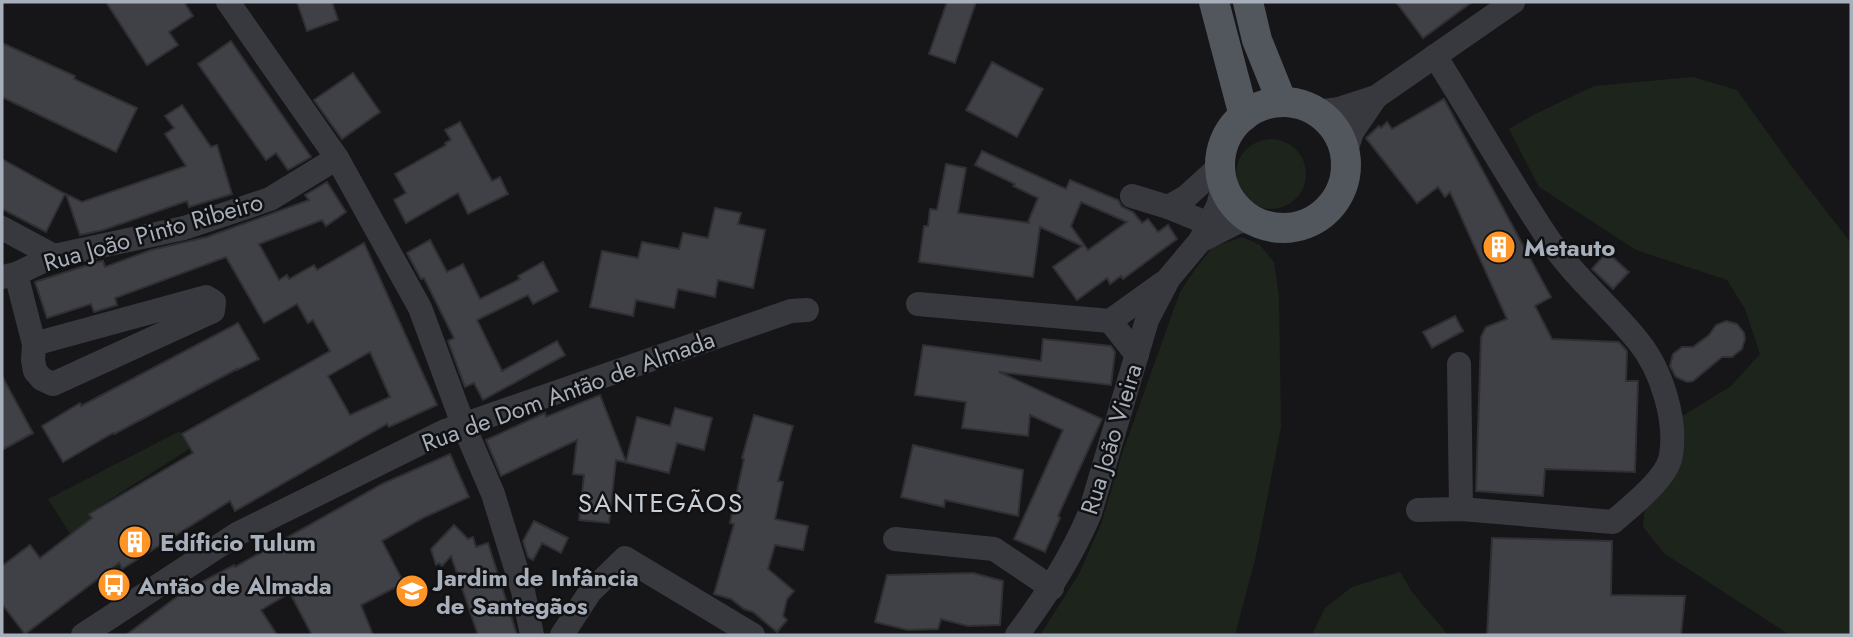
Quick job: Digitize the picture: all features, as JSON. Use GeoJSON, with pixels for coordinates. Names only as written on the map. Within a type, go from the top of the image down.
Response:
{"type":"FeatureCollection","features":[{"type":"Feature","properties":{"kind":"main road"},"geometry":{"type":"LineString","coordinates":[[1214,2],[1244,116]]}},
{"type":"Feature","properties":{"kind":"main road"},"geometry":{"type":"LineString","coordinates":[[1248,2],[1261,51],[1282,102]]}},
{"type":"Feature","properties":{"kind":"main road"},"geometry":{"type":"LineString","coordinates":[[1282,102],[1303,105],[1318,111],[1336,129],[1346,151],[1347,168],[1343,189],[1332,207],[1315,220],[1295,228],[1274,228],[1254,222],[1237,209],[1222,176],[1222,150],[1230,131],[1244,116],[1262,106],[1282,102]]}},
{"type":"Feature","properties":{"kind":"street"},"geometry":{"type":"LineString","coordinates":[[228,2],[337,158],[420,308],[463,424],[493,494],[523,591],[533,635]]}},
{"type":"Feature","properties":{"kind":"street"},"geometry":{"type":"LineString","coordinates":[[1318,111],[1339,109],[1376,97],[1513,2]]}},
{"type":"Feature","properties":{"kind":"street"},"geometry":{"type":"LineString","coordinates":[[1418,510],[1461,509],[1613,522],[1649,492],[1671,458],[1673,420],[1661,383],[1640,343],[1578,277],[1548,239],[1435,56]]}},
{"type":"Feature","properties":{"kind":"street"},"geometry":{"type":"LineString","coordinates":[[1346,151],[1352,132],[1376,97]]}},
{"type":"Feature","properties":{"kind":"street","name":"Rua João Pinto Ribeiro"},"geometry":{"type":"LineString","coordinates":[[9,276],[54,256],[184,228],[270,199],[337,158]]}},
{"type":"Feature","properties":{"kind":"street"},"geometry":{"type":"LineString","coordinates":[[1168,207],[1222,176]]}},
{"type":"Feature","properties":{"kind":"street","name":"Rua João Vieira"},"geometry":{"type":"LineString","coordinates":[[1017,635],[1052,588],[1078,541],[1090,513],[1147,320],[1169,278],[1205,232],[1218,206],[1222,176]]}},
{"type":"Feature","properties":{"kind":"street"},"geometry":{"type":"LineString","coordinates":[[1132,197],[1168,207],[1205,232]]}},
{"type":"Feature","properties":{"kind":"street","name":"Rua João Vieira"},"geometry":{"type":"LineString","coordinates":[[1205,232],[1239,221],[1254,222]]}},
{"type":"Feature","properties":{"kind":"street"},"geometry":{"type":"LineString","coordinates":[[2,228],[54,256]]}},
{"type":"Feature","properties":{"kind":"street"},"geometry":{"type":"LineString","coordinates":[[9,276],[34,344],[35,371],[42,379],[53,384],[213,311],[214,302],[206,297],[34,344]]}},
{"type":"Feature","properties":{"kind":"street"},"geometry":{"type":"LineString","coordinates":[[918,304],[1110,321],[1169,278]]}},
{"type":"Feature","properties":{"kind":"street","name":"Rua de Dom Antão de Almada"},"geometry":{"type":"LineString","coordinates":[[83,635],[237,534],[433,437],[463,424],[791,312],[807,310]]}},
{"type":"Feature","properties":{"kind":"street"},"geometry":{"type":"LineString","coordinates":[[1110,321],[1137,355]]}},
{"type":"Feature","properties":{"kind":"street"},"geometry":{"type":"LineString","coordinates":[[1459,364],[1461,509]]}},
{"type":"Feature","properties":{"kind":"street"},"geometry":{"type":"LineString","coordinates":[[895,539],[994,549],[1052,588]]}},
{"type":"Feature","properties":{"kind":"street"},"geometry":{"type":"LineString","coordinates":[[562,635],[590,592],[625,558],[753,635]]}},
{"type":"Feature","properties":{"kind":"shaded area"},"geometry":{"type":"Polygon","coordinates":[[[1693,77],[1737,90],[1851,243],[1851,635],[1790,635],[1665,554],[1643,527],[1647,483],[1664,462],[1663,428],[1731,386],[1760,354],[1745,309],[1727,280],[1636,250],[1539,187],[1509,129],[1594,86],[1693,77]]]}},
{"type":"Feature","properties":{"kind":"shaded area"},"geometry":{"type":"Polygon","coordinates":[[[1278,139],[1291,145],[1300,154],[1304,160],[1304,188],[1296,199],[1285,207],[1264,209],[1246,199],[1238,188],[1236,167],[1246,149],[1257,141],[1278,139]]]}},
{"type":"Feature","properties":{"kind":"shaded area"},"geometry":{"type":"Polygon","coordinates":[[[1242,237],[1260,245],[1274,262],[1279,297],[1281,427],[1256,556],[1235,635],[1040,635],[1079,574],[1101,524],[1122,454],[1180,292],[1213,247],[1242,237]]]}},
{"type":"Feature","properties":{"kind":"shaded area"},"geometry":{"type":"Polygon","coordinates":[[[180,431],[189,449],[89,513],[122,572],[102,584],[48,499],[180,431]]]}},
{"type":"Feature","properties":{"kind":"shaded area"},"geometry":{"type":"Polygon","coordinates":[[[1400,572],[1412,592],[1448,635],[1312,635],[1325,608],[1352,587],[1400,572]]]}},
{"type":"Feature","properties":{"kind":"building"},"geometry":{"type":"Polygon","coordinates":[[[106,2],[184,2],[193,16],[169,32],[178,45],[147,65],[106,2]]]}},
{"type":"Feature","properties":{"kind":"building"},"geometry":{"type":"Polygon","coordinates":[[[297,2],[332,2],[338,20],[307,31],[297,2]]]}},
{"type":"Feature","properties":{"kind":"building"},"geometry":{"type":"Polygon","coordinates":[[[947,2],[976,2],[955,63],[929,54],[947,2]]]}},
{"type":"Feature","properties":{"kind":"building"},"geometry":{"type":"Polygon","coordinates":[[[1396,2],[1472,2],[1423,38],[1396,2]]]}},
{"type":"Feature","properties":{"kind":"building"},"geometry":{"type":"Polygon","coordinates":[[[231,41],[311,157],[288,170],[276,153],[266,160],[198,64],[231,41]]]}},
{"type":"Feature","properties":{"kind":"building"},"geometry":{"type":"Polygon","coordinates":[[[2,43],[137,108],[116,152],[2,97],[2,43]]]}},
{"type":"Feature","properties":{"kind":"building"},"geometry":{"type":"Polygon","coordinates":[[[992,62],[1043,89],[1017,137],[966,110],[992,62]]]}},
{"type":"Feature","properties":{"kind":"building"},"geometry":{"type":"Polygon","coordinates":[[[353,73],[380,112],[342,139],[314,100],[353,73]]]}},
{"type":"Feature","properties":{"kind":"building"},"geometry":{"type":"Polygon","coordinates":[[[1444,99],[1551,297],[1535,306],[1552,339],[1619,342],[1627,351],[1626,381],[1638,381],[1635,472],[1545,469],[1543,496],[1476,491],[1481,337],[1486,327],[1507,319],[1450,192],[1445,197],[1438,187],[1417,203],[1366,138],[1387,122],[1392,129],[1444,99]]]}},
{"type":"Feature","properties":{"kind":"building"},"geometry":{"type":"Polygon","coordinates":[[[182,105],[211,147],[217,145],[232,194],[189,207],[187,201],[103,230],[80,235],[66,194],[82,202],[186,166],[165,134],[174,128],[165,116],[182,105]]]}},
{"type":"Feature","properties":{"kind":"building"},"geometry":{"type":"Polygon","coordinates":[[[460,122],[492,181],[500,177],[508,194],[468,214],[458,193],[406,223],[394,200],[406,193],[395,174],[446,145],[445,143],[451,140],[445,130],[460,122]]]}},
{"type":"Feature","properties":{"kind":"building"},"geometry":{"type":"Polygon","coordinates":[[[982,151],[1066,189],[1070,180],[1118,200],[1122,207],[1133,212],[1142,223],[1148,219],[1158,232],[1168,225],[1177,239],[1123,279],[1121,276],[1110,284],[1107,278],[1077,300],[1053,267],[1082,246],[1040,227],[1033,277],[919,262],[924,226],[928,226],[930,209],[937,210],[946,164],[966,168],[958,213],[1030,223],[1028,222],[1038,198],[975,165],[982,151]],[[1081,202],[1071,226],[1088,250],[1127,222],[1081,202]]]}},
{"type":"Feature","properties":{"kind":"building"},"geometry":{"type":"Polygon","coordinates":[[[2,159],[65,194],[46,232],[2,209],[2,159]]]}},
{"type":"Feature","properties":{"kind":"building"},"geometry":{"type":"Polygon","coordinates":[[[327,182],[346,212],[326,226],[322,220],[259,244],[279,280],[287,275],[289,279],[314,265],[317,270],[364,243],[437,405],[389,427],[387,424],[235,511],[230,501],[122,569],[119,563],[25,634],[2,604],[2,566],[30,545],[40,558],[92,518],[89,514],[193,453],[182,434],[330,351],[313,320],[308,323],[297,304],[264,323],[226,257],[115,298],[117,305],[94,312],[91,304],[47,318],[35,282],[97,262],[103,261],[105,267],[151,250],[207,237],[309,200],[305,195],[327,182]],[[370,352],[328,376],[350,415],[390,397],[370,352]]]}},
{"type":"Feature","properties":{"kind":"building"},"geometry":{"type":"Polygon","coordinates":[[[715,208],[741,213],[738,224],[765,230],[753,288],[718,280],[715,297],[678,289],[674,308],[636,300],[633,316],[590,307],[602,251],[638,258],[642,242],[679,249],[683,233],[708,238],[715,208]]]}},
{"type":"Feature","properties":{"kind":"building"},"geometry":{"type":"Polygon","coordinates":[[[430,240],[447,272],[463,264],[480,299],[520,279],[518,276],[543,262],[558,291],[533,304],[528,295],[477,320],[502,371],[557,341],[565,355],[483,400],[474,383],[465,387],[448,341],[454,338],[424,278],[421,279],[407,253],[430,240]]]}},
{"type":"Feature","properties":{"kind":"building"},"geometry":{"type":"Polygon","coordinates":[[[1607,252],[1629,272],[1613,289],[1592,269],[1607,252]]]}},
{"type":"Feature","properties":{"kind":"building"},"geometry":{"type":"Polygon","coordinates":[[[1455,316],[1463,331],[1432,348],[1423,332],[1455,316]]]}},
{"type":"Feature","properties":{"kind":"building"},"geometry":{"type":"Polygon","coordinates":[[[1726,321],[1737,324],[1744,333],[1742,349],[1732,357],[1722,357],[1693,381],[1687,382],[1676,377],[1670,366],[1673,354],[1682,347],[1693,347],[1709,335],[1716,325],[1726,321]]]}},
{"type":"Feature","properties":{"kind":"building"},"geometry":{"type":"Polygon","coordinates":[[[238,323],[259,359],[113,433],[63,462],[42,426],[80,403],[81,406],[238,323]]]}},
{"type":"Feature","properties":{"kind":"building"},"geometry":{"type":"Polygon","coordinates":[[[1043,339],[1111,346],[1115,352],[1111,385],[999,372],[1102,419],[1058,516],[1060,518],[1045,552],[1014,539],[1063,430],[1030,415],[1028,436],[962,428],[966,402],[915,395],[923,345],[1041,361],[1043,339]]]}},
{"type":"Feature","properties":{"kind":"building"},"geometry":{"type":"Polygon","coordinates":[[[2,376],[33,433],[2,450],[2,376]]]}},
{"type":"Feature","properties":{"kind":"building"},"geometry":{"type":"Polygon","coordinates":[[[600,395],[626,462],[637,417],[670,426],[675,408],[712,418],[704,450],[677,443],[669,473],[616,460],[609,523],[579,520],[584,475],[573,474],[577,440],[501,476],[486,440],[545,413],[546,417],[600,395]]]}},
{"type":"Feature","properties":{"kind":"building"},"geometry":{"type":"Polygon","coordinates":[[[754,415],[793,426],[778,481],[783,482],[775,519],[808,526],[803,550],[775,545],[768,569],[794,591],[787,599],[783,616],[787,620],[777,632],[753,612],[731,599],[714,594],[734,524],[730,523],[744,459],[742,458],[754,415]]]}},
{"type":"Feature","properties":{"kind":"building"},"geometry":{"type":"Polygon","coordinates":[[[913,445],[1023,470],[1018,516],[945,500],[944,507],[901,497],[913,445]]]}},
{"type":"Feature","properties":{"kind":"building"},"geometry":{"type":"Polygon","coordinates":[[[450,454],[469,497],[382,541],[404,583],[361,605],[373,635],[312,635],[290,593],[261,610],[277,635],[126,635],[186,590],[234,565],[235,567],[382,484],[450,454]]]}},
{"type":"Feature","properties":{"kind":"building"},"geometry":{"type":"Polygon","coordinates":[[[534,521],[568,538],[561,553],[542,543],[533,560],[528,557],[523,541],[534,521]]]}},
{"type":"Feature","properties":{"kind":"building"},"geometry":{"type":"Polygon","coordinates":[[[454,525],[468,539],[473,537],[476,547],[488,543],[517,635],[478,635],[451,556],[442,566],[439,563],[436,565],[431,549],[454,525]]]}},
{"type":"Feature","properties":{"kind":"building"},"geometry":{"type":"Polygon","coordinates":[[[1492,538],[1612,541],[1611,595],[1685,596],[1681,635],[1487,635],[1492,538]]]}},
{"type":"Feature","properties":{"kind":"building"},"geometry":{"type":"Polygon","coordinates":[[[973,573],[1003,581],[1000,625],[968,626],[941,619],[938,629],[908,630],[875,622],[887,575],[973,573]]]}},
{"type":"Feature","properties":{"kind":"place","name":"Metauto"},"geometry":{"type":"Point","coordinates":[1499,247]}},
{"type":"Feature","properties":{"kind":"place","name":"Edíficio Tulum"},"geometry":{"type":"Point","coordinates":[135,542]}},
{"type":"Feature","properties":{"kind":"place","name":"Antão de Almada"},"geometry":{"type":"Point","coordinates":[114,585]}},
{"type":"Feature","properties":{"kind":"place","name":"Jardim de Infância de Santegãos"},"geometry":{"type":"Point","coordinates":[412,591]}},
{"type":"Feature","properties":{"kind":"district","name":"SANTEGÃOS"},"geometry":{"type":"Point","coordinates":[661,503]}}]}
